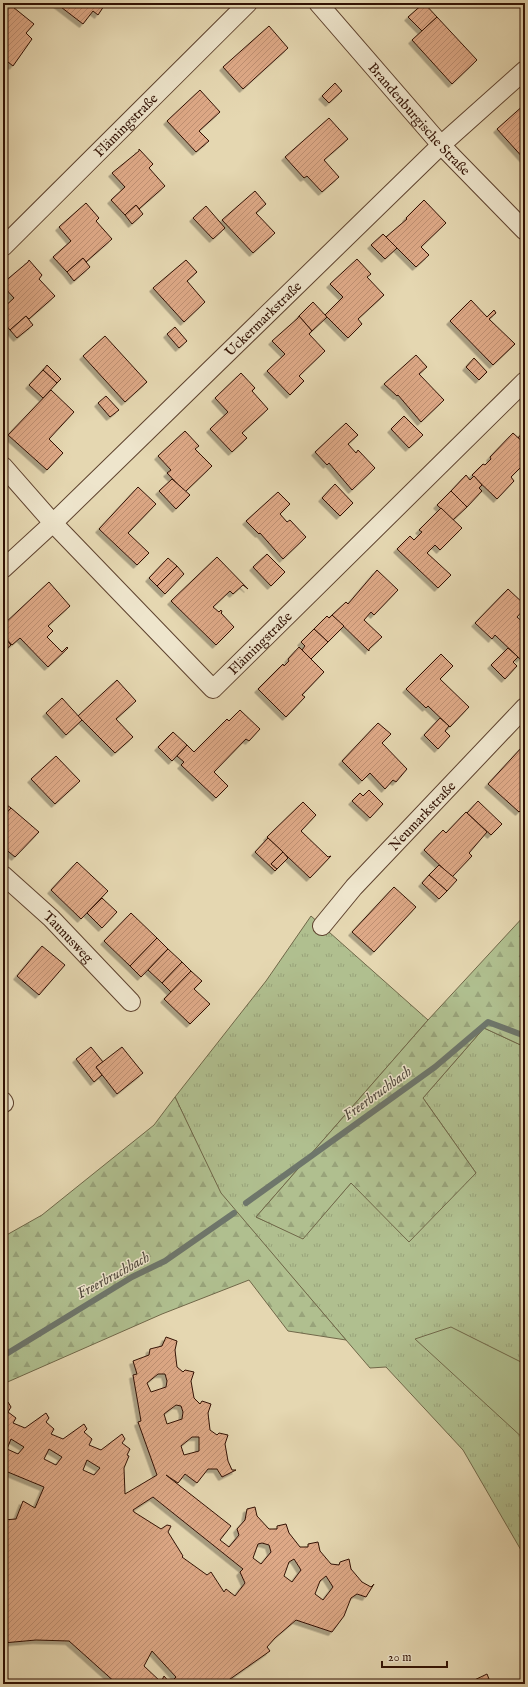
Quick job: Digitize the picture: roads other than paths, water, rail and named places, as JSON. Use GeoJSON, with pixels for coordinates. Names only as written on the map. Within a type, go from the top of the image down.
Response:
{"type":"FeatureCollection","features":[{"type":"Feature","properties":{"kind":"street","name":"Flämingstraße"},"geometry":{"type":"LineString","coordinates":[[3,247],[248,3]]}},
{"type":"Feature","properties":{"kind":"street","name":"Brandenburgische Straße"},"geometry":{"type":"LineString","coordinates":[[318,3],[441,145],[525,231]]}},
{"type":"Feature","properties":{"kind":"street","name":"Uckermarkstraße"},"geometry":{"type":"LineString","coordinates":[[3,569],[53,523],[441,145],[525,70]]}},
{"type":"Feature","properties":{"kind":"street","name":"Flämingstraße"},"geometry":{"type":"LineString","coordinates":[[3,466],[53,523],[213,689],[525,381]]}},
{"type":"Feature","properties":{"kind":"street","name":"Neumarkstraße"},"geometry":{"type":"LineString","coordinates":[[322,926],[354,888],[525,707]]}},
{"type":"Feature","properties":{"kind":"street","name":"Taunusweg"},"geometry":{"type":"LineString","coordinates":[[3,876],[51,918],[131,1002]]}},
{"type":"Feature","properties":{"kind":"waterway","name":"Freerbruchbach"},"geometry":{"type":"LineString","coordinates":[[246,1203],[435,1067],[488,1022],[525,1036]]}},
{"type":"Feature","properties":{"kind":"waterway","name":"Freerbruchbach"},"geometry":{"type":"LineString","coordinates":[[3,1356],[132,1277],[165,1261],[234,1213]]}}]}
